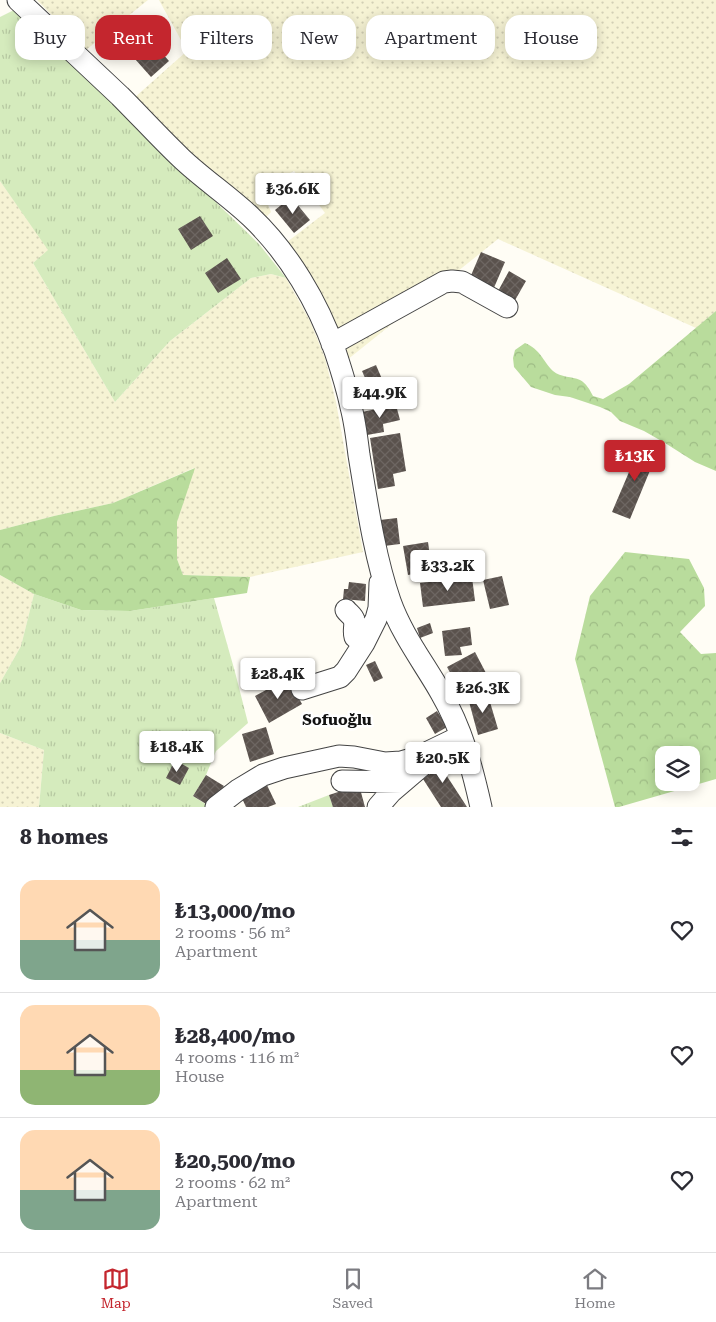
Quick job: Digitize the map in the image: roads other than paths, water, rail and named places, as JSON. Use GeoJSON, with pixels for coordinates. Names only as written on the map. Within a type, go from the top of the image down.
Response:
{"type":"FeatureCollection","features":[{"type":"Feature","properties":{"kind":"street"},"geometry":{"type":"LineString","coordinates":[[0,4],[8,0]]}},
{"type":"Feature","properties":{"kind":"street"},"geometry":{"type":"LineString","coordinates":[[18,0],[184,161],[252,218],[293,269],[306,290],[332,344],[352,408],[368,509],[385,585],[399,623],[442,694],[457,737],[472,769],[480,807]]}},
{"type":"Feature","properties":{"kind":"street"},"geometry":{"type":"LineString","coordinates":[[332,344],[444,282],[462,282],[507,307]]}},
{"type":"Feature","properties":{"kind":"street"},"geometry":{"type":"LineString","coordinates":[[302,689],[340,677],[364,643],[376,620],[379,608],[380,562]]}},
{"type":"Feature","properties":{"kind":"street"},"geometry":{"type":"LineString","coordinates":[[346,610],[354,619],[354,637],[364,643]]}},
{"type":"Feature","properties":{"kind":"street"},"geometry":{"type":"LineString","coordinates":[[378,807],[390,792],[457,737]]}},
{"type":"Feature","properties":{"kind":"street"},"geometry":{"type":"LineString","coordinates":[[216,807],[238,790],[263,775],[284,768],[338,756],[385,763],[401,762],[418,757],[457,737]]}},
{"type":"Feature","properties":{"kind":"street"},"geometry":{"type":"LineString","coordinates":[[342,781],[402,782]]}},
{"type":"Feature","properties":{"kind":"district","name":"Sofuoğlu"},"geometry":{"type":"Point","coordinates":[337,720]}}]}
